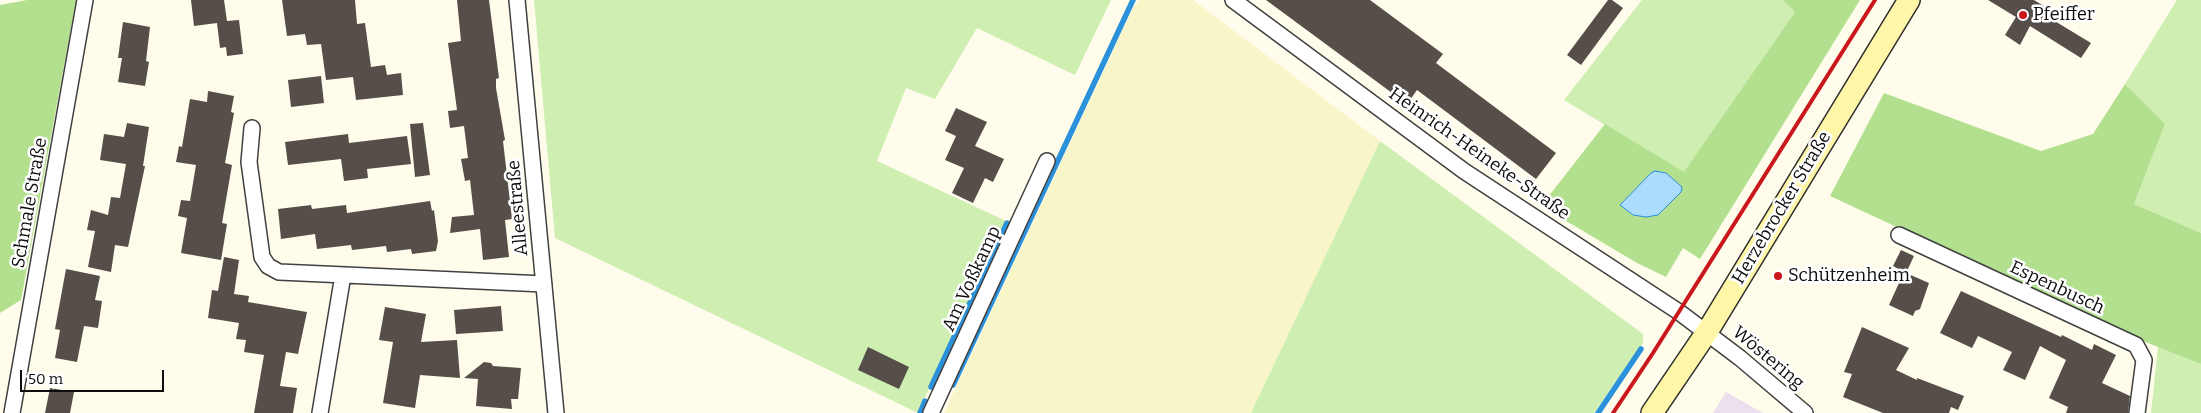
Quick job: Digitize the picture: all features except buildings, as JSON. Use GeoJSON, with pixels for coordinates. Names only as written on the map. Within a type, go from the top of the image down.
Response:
{"type":"FeatureCollection","features":[{"type":"Feature","properties":{"kind":"main road","name":"Herzebrocker Straße"},"geometry":{"type":"LineString","coordinates":[[1652,413],[1708,332],[1909,0]]}},
{"type":"Feature","properties":{"kind":"street","name":"Schmale Straße"},"geometry":{"type":"LineString","coordinates":[[12,413],[85,0]]}},
{"type":"Feature","properties":{"kind":"street","name":"Alleestraße"},"geometry":{"type":"LineString","coordinates":[[517,0],[556,413]]}},
{"type":"Feature","properties":{"kind":"street","name":"Heinrich-Heineke-Straße"},"geometry":{"type":"LineString","coordinates":[[1233,0],[1464,171],[1708,332]]}},
{"type":"Feature","properties":{"kind":"street"},"geometry":{"type":"LineString","coordinates":[[252,128],[249,162],[262,257],[268,266],[279,272],[544,284]]}},
{"type":"Feature","properties":{"kind":"street","name":"Am Voßkamp"},"geometry":{"type":"LineString","coordinates":[[930,413],[1047,161]]}},
{"type":"Feature","properties":{"kind":"street","name":"Espenbusch"},"geometry":{"type":"LineString","coordinates":[[1899,235],[2136,345],[2144,360],[2137,413]]}},
{"type":"Feature","properties":{"kind":"street"},"geometry":{"type":"LineString","coordinates":[[320,413],[343,275]]}},
{"type":"Feature","properties":{"kind":"street","name":"Wöstering"},"geometry":{"type":"LineString","coordinates":[[1708,332],[1805,413]]}},
{"type":"Feature","properties":{"kind":"shaded area"},"geometry":{"type":"Polygon","coordinates":[[[1139,0],[1193,0],[1380,141],[1251,413],[944,413],[1133,8],[1139,0]]]}},
{"type":"Feature","properties":{"kind":"shaded area"},"geometry":{"type":"Polygon","coordinates":[[[1726,392],[1763,413],[1713,413],[1726,392]]]}},
{"type":"Feature","properties":{"kind":"green space"},"geometry":{"type":"Polygon","coordinates":[[[27,0],[76,0],[21,300],[0,313],[0,5],[27,0]]]}},
{"type":"Feature","properties":{"kind":"green space"},"geometry":{"type":"Polygon","coordinates":[[[534,0],[1111,0],[1075,75],[977,28],[935,99],[906,88],[877,161],[1006,221],[918,413],[555,238],[534,0]]]}},
{"type":"Feature","properties":{"kind":"green space"},"geometry":{"type":"Polygon","coordinates":[[[1642,0],[1783,0],[1795,12],[1684,173],[1564,100],[1642,0]]]}},
{"type":"Feature","properties":{"kind":"green space"},"geometry":{"type":"Polygon","coordinates":[[[1783,0],[1860,0],[1700,259],[1683,248],[1666,277],[1637,263],[1541,206],[1605,124],[1684,172],[1795,12],[1783,0]]]}},
{"type":"Feature","properties":{"kind":"green space"},"geometry":{"type":"Polygon","coordinates":[[[2177,0],[2201,0],[2201,233],[2134,204],[2165,124],[2125,84],[2177,0]]]}},
{"type":"Feature","properties":{"kind":"green space"},"geometry":{"type":"Polygon","coordinates":[[[2125,84],[2165,124],[2134,204],[2201,233],[2201,364],[2138,339],[1830,196],[1884,93],[2041,151],[2093,134],[2125,84]]]}},
{"type":"Feature","properties":{"kind":"green space"},"geometry":{"type":"Polygon","coordinates":[[[1380,141],[1643,334],[1643,343],[1594,413],[1251,413],[1380,141]]]}},
{"type":"Feature","properties":{"kind":"green space"},"geometry":{"type":"Polygon","coordinates":[[[2158,346],[2201,364],[2201,413],[2151,413],[2158,346]]]}},
{"type":"Feature","properties":{"kind":"water"},"geometry":{"type":"Polygon","coordinates":[[[1655,171],[1666,173],[1682,187],[1681,192],[1658,215],[1646,217],[1633,215],[1620,205],[1655,171]]]}},
{"type":"Feature","properties":{"kind":"waterway"},"geometry":{"type":"LineString","coordinates":[[953,385],[1133,0]]}},
{"type":"Feature","properties":{"kind":"waterway"},"geometry":{"type":"LineString","coordinates":[[931,387],[1007,223]]}},
{"type":"Feature","properties":{"kind":"waterway"},"geometry":{"type":"LineString","coordinates":[[1598,413],[1641,349]]}},
{"type":"Feature","properties":{"kind":"waterway"},"geometry":{"type":"LineString","coordinates":[[920,413],[925,401]]}},
{"type":"Feature","properties":{"kind":"railway"},"geometry":{"type":"LineString","coordinates":[[1613,413],[1653,353],[1875,0]]}},
{"type":"Feature","properties":{"kind":"place","name":"Pfeiffer"},"geometry":{"type":"Point","coordinates":[2023,15]}},
{"type":"Feature","properties":{"kind":"place","name":"Schützenheim"},"geometry":{"type":"Point","coordinates":[1778,276]}}]}
